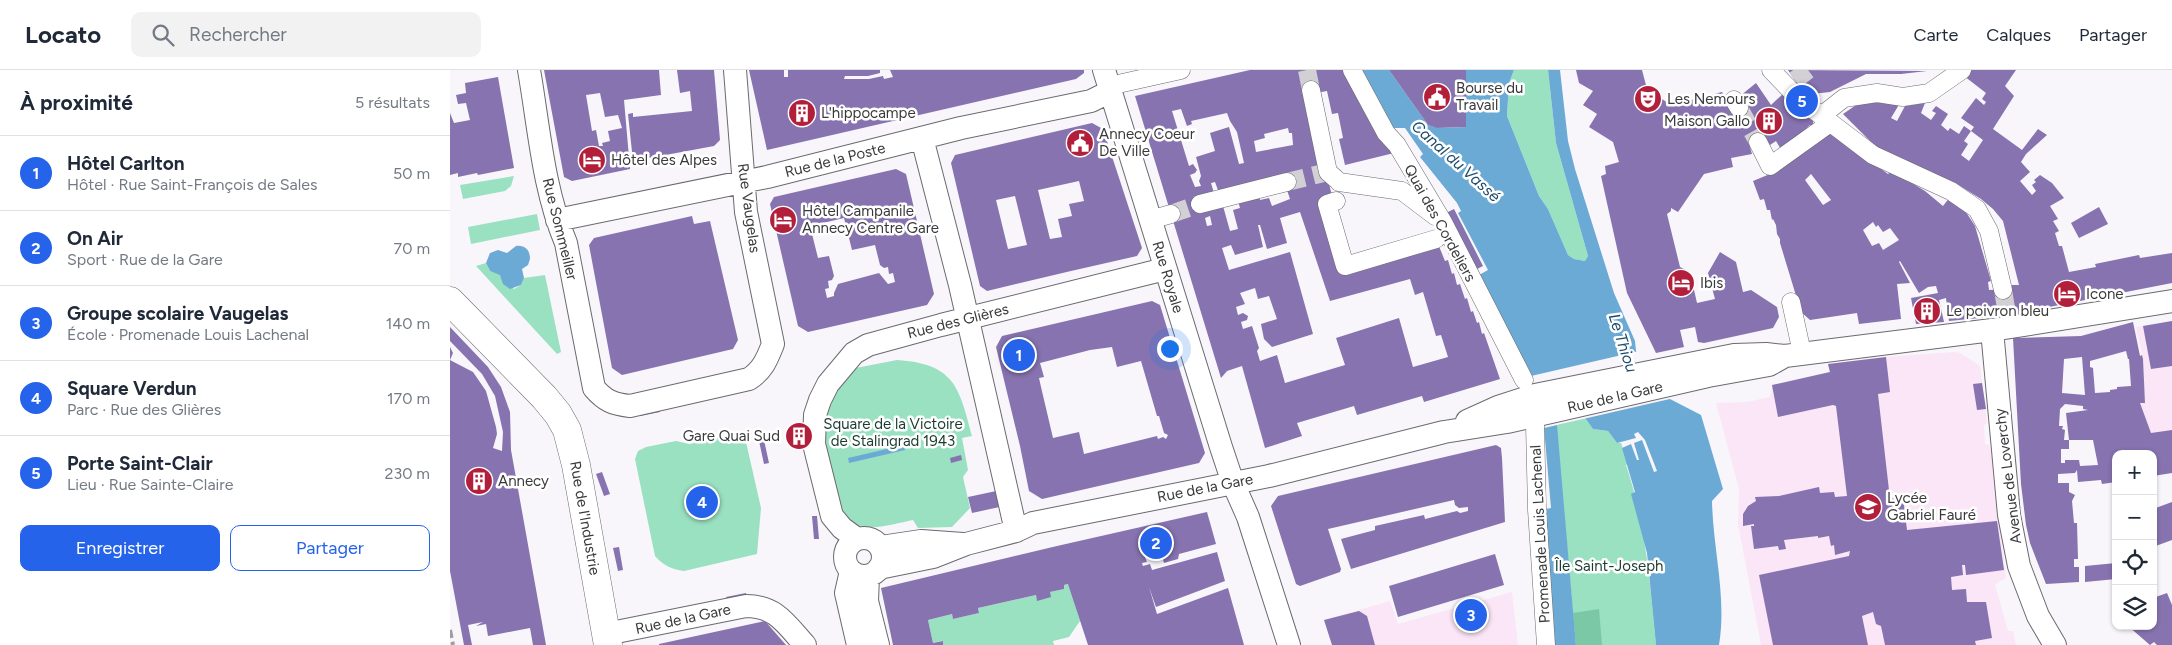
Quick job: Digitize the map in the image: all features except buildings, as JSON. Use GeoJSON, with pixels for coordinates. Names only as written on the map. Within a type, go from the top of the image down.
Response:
{"type":"FeatureCollection","features":[{"type":"Feature","properties":{"kind":"street","name":"Rue Sommeiller"},"geometry":{"type":"LineString","coordinates":[[529,70],[556,220],[566,243],[594,388]]}},
{"type":"Feature","properties":{"kind":"street","name":"Rue Vaugelas"},"geometry":{"type":"LineString","coordinates":[[594,388],[603,399],[612,403],[630,406],[748,379],[757,374],[765,364],[773,344],[746,212],[735,70]]}},
{"type":"Feature","properties":{"kind":"street"},"geometry":{"type":"LineString","coordinates":[[1108,82],[1181,70]]}},
{"type":"Feature","properties":{"kind":"street","name":"Quai des Cordeliers"},"geometry":{"type":"LineString","coordinates":[[1352,70],[1386,133],[1443,222],[1534,403]]}},
{"type":"Feature","properties":{"kind":"street"},"geometry":{"type":"LineString","coordinates":[[1771,70],[1826,120],[1873,155],[1951,191],[1977,208],[1989,231],[2003,290]]}},
{"type":"Feature","properties":{"kind":"street"},"geometry":{"type":"LineString","coordinates":[[1758,142],[1770,166],[1826,120],[1844,98],[1877,93],[1902,97],[1929,93],[1962,70]]}},
{"type":"Feature","properties":{"kind":"street","name":"Rue de la Poste"},"geometry":{"type":"LineString","coordinates":[[556,220],[744,182],[922,138],[1091,101],[1108,82]]}},
{"type":"Feature","properties":{"kind":"street","name":"Rue Royale"},"geometry":{"type":"LineString","coordinates":[[1108,82],[1160,217],[1165,269],[1233,482],[1248,517],[1289,645]]}},
{"type":"Feature","properties":{"kind":"street"},"geometry":{"type":"LineString","coordinates":[[1311,90],[1334,178],[1402,191],[1443,222]]}},
{"type":"Feature","properties":{"kind":"street"},"geometry":{"type":"LineString","coordinates":[[922,138],[960,285],[1016,531]]}},
{"type":"Feature","properties":{"kind":"street"},"geometry":{"type":"LineString","coordinates":[[1402,191],[1403,157]]}},
{"type":"Feature","properties":{"kind":"street"},"geometry":{"type":"LineString","coordinates":[[1200,204],[1287,182]]}},
{"type":"Feature","properties":{"kind":"street"},"geometry":{"type":"LineString","coordinates":[[1336,201],[1327,204],[1345,266],[1436,239]]}},
{"type":"Feature","properties":{"kind":"street","name":"Rue des Glières"},"geometry":{"type":"LineString","coordinates":[[857,539],[842,528],[832,516],[814,444],[815,415],[820,400],[828,384],[854,353],[868,345],[966,318],[1165,269]]}},
{"type":"Feature","properties":{"kind":"street","name":"Rue de l'Industrie"},"geometry":{"type":"LineString","coordinates":[[450,301],[544,397],[558,414],[567,430],[576,465],[607,640]]}},
{"type":"Feature","properties":{"kind":"street"},"geometry":{"type":"LineString","coordinates":[[1791,302],[1793,354]]}},
{"type":"Feature","properties":{"kind":"street","name":"Rue de la Gare"},"geometry":{"type":"LineString","coordinates":[[870,566],[926,559],[966,544],[1016,531],[1033,523],[1269,476],[1444,432],[1505,414],[1534,403],[1668,376],[1769,365],[1793,354],[2172,302]]}},
{"type":"Feature","properties":{"kind":"street","name":"Avenue de Loverchy"},"geometry":{"type":"LineString","coordinates":[[2003,324],[2008,506],[2020,566],[2036,610],[2055,645]]}},
{"type":"Feature","properties":{"kind":"street","name":"Promenade Louis Lachenal"},"geometry":{"type":"LineString","coordinates":[[1534,403],[1537,510],[1546,645]]}},
{"type":"Feature","properties":{"kind":"street"},"geometry":{"type":"LineString","coordinates":[[870,566],[845,562],[844,553],[849,544],[857,539],[870,539],[870,566],[867,601],[878,645]]}},
{"type":"Feature","properties":{"kind":"street"},"geometry":{"type":"LineString","coordinates":[[858,645],[846,587],[870,566]]}},
{"type":"Feature","properties":{"kind":"street","name":"Rue de la Gare"},"geometry":{"type":"LineString","coordinates":[[607,640],[746,606],[759,606],[777,614],[805,645]]}},
{"type":"Feature","properties":{"kind":"shaded area"},"geometry":{"type":"Polygon","coordinates":[[[2172,321],[2172,473],[2157,458],[2157,450],[2112,450],[2112,483],[2102,484],[2087,406],[2145,403],[2143,359],[2136,327],[2172,321]]]}},
{"type":"Feature","properties":{"kind":"shaded area","name":"Lycée Gabriel Fauré"},"geometry":{"type":"Polygon","coordinates":[[[1960,353],[1980,366],[1987,423],[1984,425],[1985,444],[1989,445],[1992,456],[2006,578],[1995,584],[2008,631],[2013,631],[2016,645],[1761,645],[1738,524],[1739,489],[1716,403],[1747,402],[1770,397],[1772,385],[1829,372],[1828,364],[1886,357],[1960,353]]]}},
{"type":"Feature","properties":{"kind":"shaded area"},"geometry":{"type":"Polygon","coordinates":[[[1512,592],[1518,645],[1332,645],[1324,620],[1390,601],[1398,624],[1512,592]]]}},
{"type":"Feature","properties":{"kind":"green space"},"geometry":{"type":"Polygon","coordinates":[[[1514,70],[1548,70],[1556,143],[1588,256],[1585,261],[1574,259],[1568,255],[1548,209],[1539,196],[1507,116],[1509,83],[1514,70]]]}},
{"type":"Feature","properties":{"kind":"green space"},"geometry":{"type":"Polygon","coordinates":[[[514,176],[511,186],[505,191],[463,199],[460,185],[514,176]]]}},
{"type":"Feature","properties":{"kind":"green space"},"geometry":{"type":"Polygon","coordinates":[[[537,214],[540,230],[471,244],[468,227],[537,214]]]}},
{"type":"Feature","properties":{"kind":"green space"},"geometry":{"type":"Polygon","coordinates":[[[486,263],[490,271],[500,274],[514,289],[521,285],[524,278],[545,275],[561,352],[557,354],[476,266],[486,263]]]}},
{"type":"Feature","properties":{"kind":"green space","name":"Square de la Victoire de Stalingrad 1943"},"geometry":{"type":"Polygon","coordinates":[[[897,360],[916,362],[942,373],[958,391],[963,404],[972,436],[962,438],[968,470],[963,477],[970,508],[952,527],[918,528],[913,520],[887,526],[868,527],[851,523],[844,518],[822,440],[821,420],[846,373],[856,368],[897,360]]]}},
{"type":"Feature","properties":{"kind":"green space","name":"Île Saint-Joseph"},"geometry":{"type":"Polygon","coordinates":[[[1585,418],[1593,429],[1608,431],[1617,443],[1621,443],[1628,464],[1626,465],[1643,532],[1656,645],[1576,645],[1556,425],[1585,418]]]}},
{"type":"Feature","properties":{"kind":"green space"},"geometry":{"type":"Polygon","coordinates":[[[725,435],[746,442],[761,508],[757,554],[684,571],[671,568],[655,556],[635,459],[638,451],[646,447],[676,441],[690,444],[725,435]]]}},
{"type":"Feature","properties":{"kind":"green space"},"geometry":{"type":"Polygon","coordinates":[[[1069,584],[1080,621],[1069,637],[1053,641],[1054,645],[943,645],[942,641],[933,643],[928,620],[952,614],[953,619],[979,613],[978,608],[1036,595],[1037,600],[1050,592],[1064,589],[1064,585],[1069,584]]]}},
{"type":"Feature","properties":{"kind":"green space"},"geometry":{"type":"Polygon","coordinates":[[[1599,609],[1602,645],[1576,645],[1573,613],[1599,609]]]}},
{"type":"Feature","properties":{"kind":"water"},"geometry":{"type":"Polygon","coordinates":[[[1355,70],[1389,70],[1428,125],[1438,128],[1466,127],[1466,70],[1514,70],[1509,83],[1507,116],[1539,196],[1548,209],[1568,255],[1574,259],[1585,261],[1588,256],[1556,143],[1548,70],[1560,70],[1568,141],[1575,169],[1614,293],[1635,341],[1636,351],[1670,399],[1701,415],[1723,489],[1712,501],[1721,591],[1719,645],[1656,645],[1647,553],[1631,494],[1635,492],[1622,448],[1631,444],[1637,460],[1639,460],[1634,443],[1642,440],[1654,472],[1657,471],[1645,440],[1638,432],[1634,434],[1636,438],[1617,443],[1608,431],[1593,429],[1585,418],[1557,425],[1576,645],[1549,645],[1540,510],[1551,508],[1544,428],[1531,376],[1479,275],[1488,270],[1458,213],[1461,211],[1457,203],[1420,157],[1423,154],[1405,128],[1387,128],[1355,70]]]}},
{"type":"Feature","properties":{"kind":"water"},"geometry":{"type":"Polygon","coordinates":[[[516,246],[522,246],[526,249],[530,259],[528,265],[522,269],[524,278],[521,285],[510,289],[503,284],[500,275],[490,271],[486,263],[490,253],[498,250],[507,253],[516,246]]]}},
{"type":"Feature","properties":{"kind":"water"},"geometry":{"type":"Polygon","coordinates":[[[904,445],[905,450],[849,463],[848,458],[904,445]]]}},
{"type":"Feature","properties":{"kind":"pier"},"geometry":{"type":"Polygon","coordinates":[[[1639,351],[1653,378],[1674,398],[1544,428],[1531,376],[1639,351]]]}},
{"type":"Feature","properties":{"kind":"tunnel"},"geometry":{"type":"LineString","coordinates":[[1307,70],[1311,90]]}},
{"type":"Feature","properties":{"kind":"tunnel"},"geometry":{"type":"LineString","coordinates":[[1795,80],[1808,70]]}},
{"type":"Feature","properties":{"kind":"tunnel"},"geometry":{"type":"LineString","coordinates":[[1739,108],[1758,142]]}},
{"type":"Feature","properties":{"kind":"tunnel"},"geometry":{"type":"LineString","coordinates":[[1287,182],[1328,172]]}},
{"type":"Feature","properties":{"kind":"tunnel"},"geometry":{"type":"LineString","coordinates":[[1171,214],[1200,204]]}},
{"type":"Feature","properties":{"kind":"tunnel"},"geometry":{"type":"LineString","coordinates":[[2003,290],[2007,314]]}},
{"type":"Feature","properties":{"kind":"railway"},"geometry":{"type":"LineString","coordinates":[[450,630],[453,645]]}},
{"type":"Feature","properties":{"kind":"place","name":"Bourse du Travail"},"geometry":{"type":"Point","coordinates":[1437,97]}},
{"type":"Feature","properties":{"kind":"place","name":"Les Nemours"},"geometry":{"type":"Point","coordinates":[1648,99]}},
{"type":"Feature","properties":{"kind":"place","name":"Porte Saint-Clair"},"geometry":{"type":"Point","coordinates":[1802,101]}},
{"type":"Feature","properties":{"kind":"place","name":"L'hippocampe"},"geometry":{"type":"Point","coordinates":[802,113]}},
{"type":"Feature","properties":{"kind":"place","name":"Maison Gallo"},"geometry":{"type":"Point","coordinates":[1769,121]}},
{"type":"Feature","properties":{"kind":"place","name":"Annecy Coeur De Ville"},"geometry":{"type":"Point","coordinates":[1080,143]}},
{"type":"Feature","properties":{"kind":"place","name":"Hôtel des Alpes"},"geometry":{"type":"Point","coordinates":[592,160]}},
{"type":"Feature","properties":{"kind":"place","name":"Hôtel Campanile Annecy Centre Gare"},"geometry":{"type":"Point","coordinates":[783,220]}},
{"type":"Feature","properties":{"kind":"place","name":"Ibis"},"geometry":{"type":"Point","coordinates":[1681,283]}},
{"type":"Feature","properties":{"kind":"place","name":"Icone"},"geometry":{"type":"Point","coordinates":[2067,294]}},
{"type":"Feature","properties":{"kind":"place","name":"Le poivron bleu"},"geometry":{"type":"Point","coordinates":[1927,311]}},
{"type":"Feature","properties":{"kind":"place","name":"Hôtel Carlton"},"geometry":{"type":"Point","coordinates":[1019,355]}},
{"type":"Feature","properties":{"kind":"place","name":"Gare Quai Sud"},"geometry":{"type":"Point","coordinates":[799,436]}},
{"type":"Feature","properties":{"kind":"place","name":"Annecy"},"geometry":{"type":"Point","coordinates":[479,481]}},
{"type":"Feature","properties":{"kind":"place","name":"Square Verdun"},"geometry":{"type":"Point","coordinates":[702,502]}},
{"type":"Feature","properties":{"kind":"place","name":"Lycée Gabriel Fauré"},"geometry":{"type":"Point","coordinates":[1868,507]}},
{"type":"Feature","properties":{"kind":"place","name":"On Air"},"geometry":{"type":"Point","coordinates":[1156,543]}},
{"type":"Feature","properties":{"kind":"place","name":"Groupe scolaire Vaugelas"},"geometry":{"type":"Point","coordinates":[1471,615]}},
{"type":"Feature","properties":{"kind":"water label","name":"Canal du Vassé"},"geometry":{"type":"Point","coordinates":[1456,161]}},
{"type":"Feature","properties":{"kind":"water label","name":"Le Thiou"},"geometry":{"type":"Point","coordinates":[1623,343]}}]}
